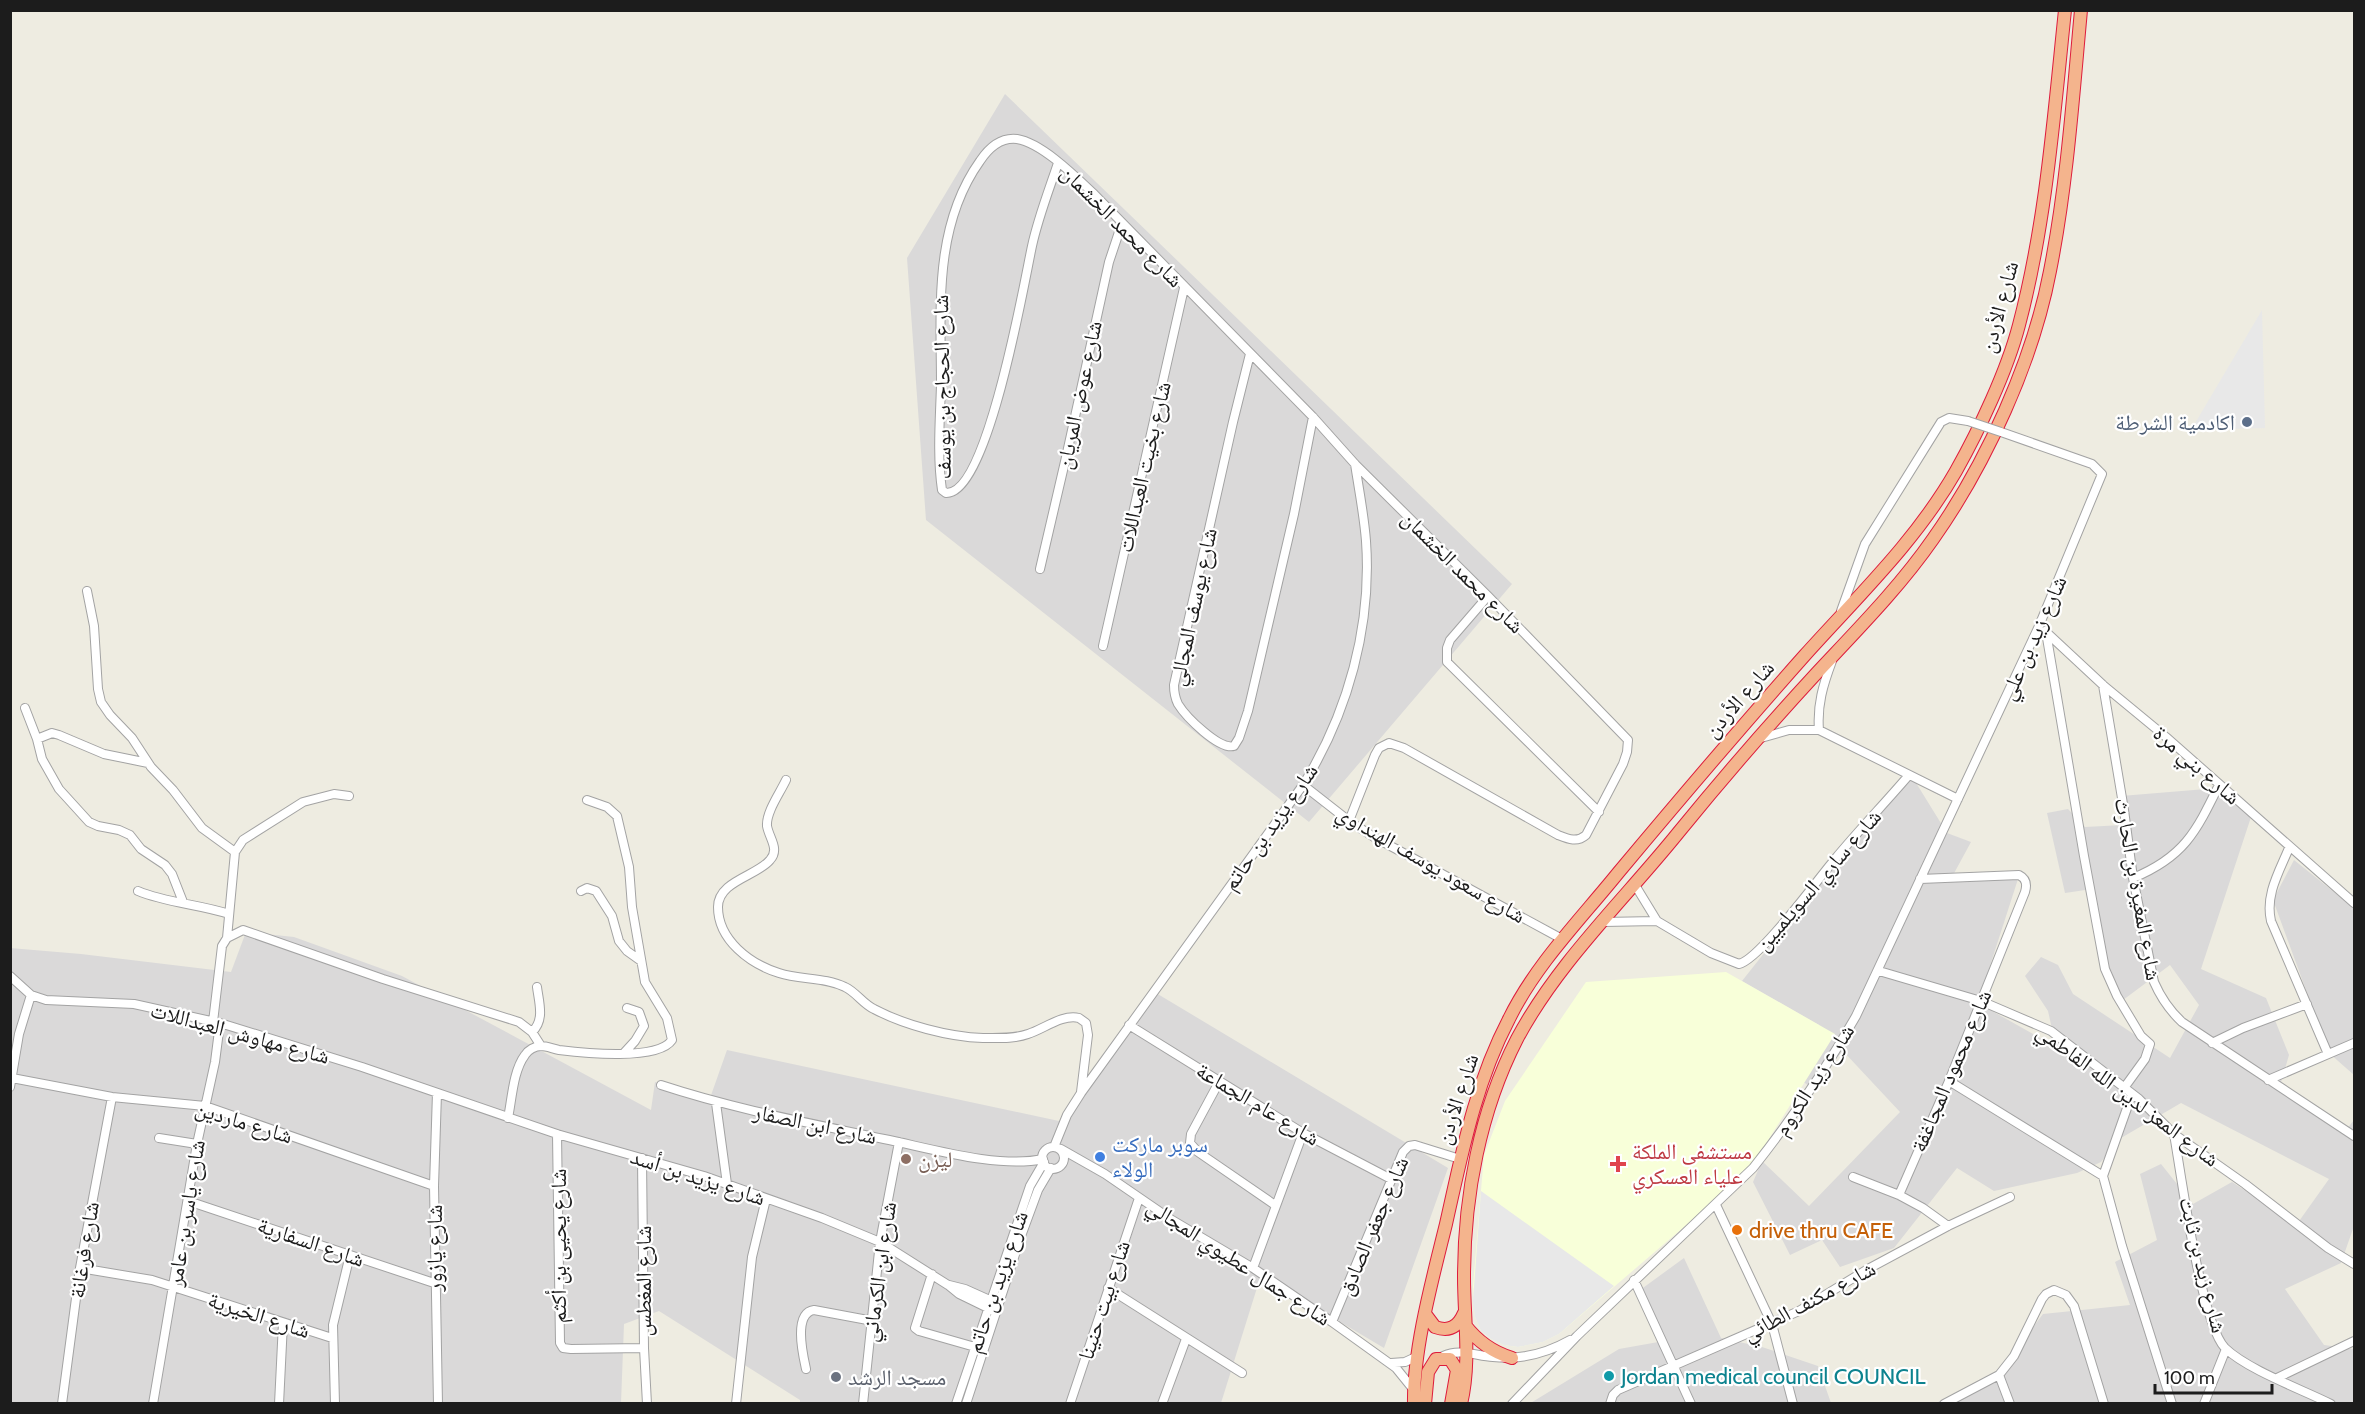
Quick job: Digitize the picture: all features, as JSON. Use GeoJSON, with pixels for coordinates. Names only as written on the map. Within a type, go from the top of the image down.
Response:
{"type":"FeatureCollection","features":[{"type":"Feature","properties":{"kind":"highway","name":"شارع الأردن"},"geometry":{"type":"LineString","coordinates":[[1414,1404],[1418,1356],[1426,1315],[1471,1112],[1482,1078],[1504,1029],[1536,973],[1685,793],[1839,617],[1878,578],[1921,524],[1957,469],[1998,382],[2018,328],[2041,218],[2065,10]]}},
{"type":"Feature","properties":{"kind":"highway","name":"شارع الأردن"},"geometry":{"type":"LineString","coordinates":[[1461,1404],[1467,1376],[1465,1252],[1472,1179],[1476,1154],[1493,1100],[1516,1041],[1550,987],[1603,922],[1757,740],[1884,599],[1933,539],[1973,475],[2018,379],[2033,337],[2050,272],[2066,157],[2081,10]]}},
{"type":"Feature","properties":{"kind":"highway"},"geometry":{"type":"LineString","coordinates":[[1426,1315],[1435,1327],[1449,1329],[1465,1319],[1481,1342],[1512,1358]]}},
{"type":"Feature","properties":{"kind":"highway"},"geometry":{"type":"LineString","coordinates":[[1425,1404],[1428,1372],[1436,1359],[1450,1359],[1457,1370],[1451,1404]]}},
{"type":"Feature","properties":{"kind":"street","name":"شارع محمد الخشمان"},"geometry":{"type":"LineString","coordinates":[[989,149],[1008,140],[1016,139],[1035,147],[1058,163],[1094,194],[1313,417],[1355,464],[1628,740],[1628,752],[1599,812],[1584,837],[1575,840],[1564,837],[1404,748],[1389,743],[1379,748],[1375,755],[1349,822]]}},
{"type":"Feature","properties":{"kind":"street","name":"شارع الحجاج بن يوسف"},"geometry":{"type":"LineString","coordinates":[[989,149],[973,171],[958,200],[944,254],[940,301],[940,447],[941,484],[946,493],[956,491],[969,475],[992,422],[1033,245],[1058,163]]}},
{"type":"Feature","properties":{"kind":"street","name":"شارع عوض المريان"},"geometry":{"type":"LineString","coordinates":[[1040,568],[1109,262],[1122,223]]}},
{"type":"Feature","properties":{"kind":"street","name":"شارع بخيت العبداللات"},"geometry":{"type":"LineString","coordinates":[[1103,645],[1184,288]]}},
{"type":"Feature","properties":{"kind":"street","name":"شارع يوسف المجالي"},"geometry":{"type":"LineString","coordinates":[[1250,354],[1174,685],[1179,706],[1215,741],[1225,747],[1234,746],[1238,741],[1248,711],[1294,513],[1313,417]]}},
{"type":"Feature","properties":{"kind":"street","name":"شارع زيد بن علي"},"geometry":{"type":"LineString","coordinates":[[1854,573],[1865,544],[1941,422],[1949,418],[1968,421],[2092,464],[2102,474],[2039,626],[1958,800]]}},
{"type":"Feature","properties":{"kind":"street","name":"شارع يزيد بن حاتم"},"geometry":{"type":"LineString","coordinates":[[1057,1148],[1067,1115],[1081,1093],[1303,785],[1339,717],[1354,664],[1362,623],[1367,560],[1363,511],[1355,464]]}},
{"type":"Feature","properties":{"kind":"street"},"geometry":{"type":"LineString","coordinates":[[1839,617],[1854,573],[1868,581],[1878,578]]}},
{"type":"Feature","properties":{"kind":"street"},"geometry":{"type":"LineString","coordinates":[[87,591],[94,626],[101,702],[202,828],[235,852],[243,840],[303,802],[334,794],[349,796]]}},
{"type":"Feature","properties":{"kind":"street"},"geometry":{"type":"LineString","coordinates":[[1488,596],[1450,640],[1447,648],[1447,662],[1599,812]]}},
{"type":"Feature","properties":{"kind":"street","name":"شارع بني مرة"},"geometry":{"type":"LineString","coordinates":[[2039,626],[2289,848],[2354,902]]}},
{"type":"Feature","properties":{"kind":"street"},"geometry":{"type":"LineString","coordinates":[[2046,632],[2084,856],[2107,973],[2117,996],[2141,1036],[2151,1044],[2145,1059],[2124,1088]]}},
{"type":"Feature","properties":{"kind":"street"},"geometry":{"type":"LineString","coordinates":[[1819,730],[1817,715],[1820,696],[1834,654]]}},
{"type":"Feature","properties":{"kind":"street","name":"شارع المغيرة بن الحارث"},"geometry":{"type":"LineString","coordinates":[[2103,685],[2133,878],[2154,982],[2160,995],[2170,1012],[2212,1043],[2355,1136]]}},
{"type":"Feature","properties":{"kind":"street"},"geometry":{"type":"LineString","coordinates":[[25,708],[42,759],[59,789],[89,822],[119,830],[130,836],[141,849],[165,865],[172,874],[183,902]]}},
{"type":"Feature","properties":{"kind":"street"},"geometry":{"type":"LineString","coordinates":[[1757,740],[1789,730],[1819,730],[1958,800]]}},
{"type":"Feature","properties":{"kind":"street"},"geometry":{"type":"LineString","coordinates":[[37,739],[52,734],[59,735],[104,754],[148,763]]}},
{"type":"Feature","properties":{"kind":"street","name":"شارع ساري السويلميين"},"geometry":{"type":"LineString","coordinates":[[1635,885],[1657,921],[1711,953],[1740,964],[1748,961],[1909,775]]}},
{"type":"Feature","properties":{"kind":"street"},"geometry":{"type":"LineString","coordinates":[[786,780],[768,819],[774,849],[770,860],[731,886],[718,903],[721,925],[734,946],[767,969],[780,974],[845,987],[872,1009],[939,1032],[965,1037],[1014,1037],[1028,1034],[1064,1019],[1079,1018],[1086,1023],[1088,1035],[1081,1093]]}},
{"type":"Feature","properties":{"kind":"street","name":"شارع سعود يوسف الهنداوي"},"geometry":{"type":"LineString","coordinates":[[1303,785],[1349,822],[1562,939]]}},
{"type":"Feature","properties":{"kind":"street"},"geometry":{"type":"LineString","coordinates":[[2133,878],[2155,869],[2182,848],[2203,818],[2219,785]]}},
{"type":"Feature","properties":{"kind":"street"},"geometry":{"type":"LineString","coordinates":[[508,1118],[518,1071],[525,1054],[533,1048],[541,1046],[561,1050],[624,1053],[657,1051],[665,1048],[672,1040],[668,1018],[649,991],[641,961],[632,907],[629,867],[617,816],[607,807],[587,800]]}},
{"type":"Feature","properties":{"kind":"street","name":"شارع زيد الكروم"},"geometry":{"type":"LineString","coordinates":[[1512,1404],[1576,1336],[1753,1168],[1778,1137],[1836,1050],[1879,971],[1958,800]]}},
{"type":"Feature","properties":{"kind":"street"},"geometry":{"type":"LineString","coordinates":[[2289,848],[2269,896],[2268,909],[2271,921],[2328,1054]]}},
{"type":"Feature","properties":{"kind":"street","name":"شارع ياسر بن عامر"},"geometry":{"type":"LineString","coordinates":[[153,1404],[205,1106],[217,1022],[222,946],[227,938],[235,852]]}},
{"type":"Feature","properties":{"kind":"street","name":"شارع محمود المجاغفة"},"geometry":{"type":"LineString","coordinates":[[1899,1195],[1949,1081],[2025,892],[2026,884],[2023,877],[2019,876],[1920,879]]}},
{"type":"Feature","properties":{"kind":"street"},"geometry":{"type":"LineString","coordinates":[[580,891],[587,888],[596,891],[612,916],[619,941],[627,951],[641,961]]}},
{"type":"Feature","properties":{"kind":"street"},"geometry":{"type":"LineString","coordinates":[[138,891],[158,900],[183,902],[229,914]]}},
{"type":"Feature","properties":{"kind":"street"},"geometry":{"type":"LineString","coordinates":[[1603,922],[1657,921]]}},
{"type":"Feature","properties":{"kind":"street"},"geometry":{"type":"LineString","coordinates":[[227,938],[243,930],[383,979],[494,1013],[519,1022],[532,1032],[541,1046]]}},
{"type":"Feature","properties":{"kind":"street","name":"شارع المعز لدين الله الفاطمي"},"geometry":{"type":"LineString","coordinates":[[1879,971],[1981,1001],[2051,1031],[2132,1094],[2174,1134],[2245,1184],[2328,1248],[2355,1264]]}},
{"type":"Feature","properties":{"kind":"street"},"geometry":{"type":"LineString","coordinates":[[10,976],[31,995],[19,1035],[11,1082]]}},
{"type":"Feature","properties":{"kind":"street"},"geometry":{"type":"LineString","coordinates":[[532,1032],[541,1017],[537,987]]}},
{"type":"Feature","properties":{"kind":"street","name":"شارع مهاوش العبداللات"},"geometry":{"type":"LineString","coordinates":[[31,995],[46,1000],[134,1004],[217,1022],[437,1093]]}},
{"type":"Feature","properties":{"kind":"street"},"geometry":{"type":"LineString","coordinates":[[2212,1043],[2307,1004]]}},
{"type":"Feature","properties":{"kind":"street"},"geometry":{"type":"LineString","coordinates":[[624,1053],[644,1026],[639,1012],[627,1008]]}},
{"type":"Feature","properties":{"kind":"street","name":"شارع عام الجماعة"},"geometry":{"type":"LineString","coordinates":[[1129,1025],[1303,1133],[1391,1179]]}},
{"type":"Feature","properties":{"kind":"street"},"geometry":{"type":"LineString","coordinates":[[2268,1080],[2355,1043]]}},
{"type":"Feature","properties":{"kind":"street"},"geometry":{"type":"LineString","coordinates":[[1949,1081],[2103,1176]]}},
{"type":"Feature","properties":{"kind":"street","name":"شارع ماردين"},"geometry":{"type":"LineString","coordinates":[[11,1082],[112,1097],[205,1106],[434,1186]]}},
{"type":"Feature","properties":{"kind":"street"},"geometry":{"type":"LineString","coordinates":[[1220,1082],[1191,1134],[1190,1143],[1198,1152],[1275,1205]]}},
{"type":"Feature","properties":{"kind":"street","name":"شارع ابن الصفار"},"geometry":{"type":"LineString","coordinates":[[661,1085],[716,1103],[899,1142],[1015,1163],[1043,1160]]}},
{"type":"Feature","properties":{"kind":"street","name":"شارع يزيد بن أسد"},"geometry":{"type":"LineString","coordinates":[[437,1093],[557,1134],[727,1184],[822,1218],[880,1242],[948,1285],[965,1289],[997,1308]]}},
{"type":"Feature","properties":{"kind":"street","name":"شارع يازور"},"geometry":{"type":"LineString","coordinates":[[437,1093],[434,1283],[438,1404]]}},
{"type":"Feature","properties":{"kind":"street"},"geometry":{"type":"LineString","coordinates":[[2132,1094],[2103,1176],[2122,1246],[2172,1404]]}},
{"type":"Feature","properties":{"kind":"street","name":"شارع فرغانة"},"geometry":{"type":"LineString","coordinates":[[62,1404],[80,1268],[112,1097]]}},
{"type":"Feature","properties":{"kind":"street"},"geometry":{"type":"LineString","coordinates":[[716,1103],[727,1184]]}},
{"type":"Feature","properties":{"kind":"street"},"geometry":{"type":"LineString","coordinates":[[1253,1268],[1303,1133]]}},
{"type":"Feature","properties":{"kind":"street","name":"شارع يحيى بن أكثم"},"geometry":{"type":"LineString","coordinates":[[557,1134],[559,1341],[563,1348],[571,1350],[644,1348]]}},
{"type":"Feature","properties":{"kind":"street","name":"شارع زيد بن ثابت"},"geometry":{"type":"LineString","coordinates":[[2174,1134],[2196,1258],[2218,1339],[2226,1348],[2277,1378],[2331,1404]]}},
{"type":"Feature","properties":{"kind":"street"},"geometry":{"type":"LineString","coordinates":[[159,1138],[197,1144]]}},
{"type":"Feature","properties":{"kind":"street","name":"شارع ابن الكرماني"},"geometry":{"type":"LineString","coordinates":[[863,1404],[880,1242],[899,1142]]}},
{"type":"Feature","properties":{"kind":"street","name":"شارع جعفر الصادق"},"geometry":{"type":"LineString","coordinates":[[1332,1322],[1403,1152],[1415,1144],[1460,1159]]}},
{"type":"Feature","properties":{"kind":"street"},"geometry":{"type":"LineString","coordinates":[[1057,1148],[1064,1157],[1063,1162],[1058,1167],[1051,1168],[1043,1160],[1045,1150],[1057,1148]]}},
{"type":"Feature","properties":{"kind":"street","name":"شارع جمال عطيوي المجالي"},"geometry":{"type":"LineString","coordinates":[[1057,1148],[1106,1174],[1172,1220],[1253,1268],[1391,1363],[1414,1390]]}},
{"type":"Feature","properties":{"kind":"street","name":"شارع المغطس"},"geometry":{"type":"LineString","coordinates":[[642,1158],[644,1348],[647,1404]]}},
{"type":"Feature","properties":{"kind":"street","name":"شارع يزيد بن حاتم"},"geometry":{"type":"LineString","coordinates":[[956,1404],[988,1304],[1030,1186],[1043,1160]]}},
{"type":"Feature","properties":{"kind":"street","name":"شارع جمال عطيوي المجالي"},"geometry":{"type":"LineString","coordinates":[[1063,1162],[1086,1165]]}},
{"type":"Feature","properties":{"kind":"street","name":"شارع يزيد بن حاتم"},"geometry":{"type":"LineString","coordinates":[[966,1404],[1038,1190],[1051,1168]]}},
{"type":"Feature","properties":{"kind":"street"},"geometry":{"type":"LineString","coordinates":[[1854,1177],[1899,1195],[1923,1208],[1948,1227]]}},
{"type":"Feature","properties":{"kind":"street","name":"شارع مكنف الطائي"},"geometry":{"type":"LineString","coordinates":[[1610,1404],[1613,1395],[1618,1390],[1772,1324],[1806,1307],[1868,1269],[2010,1197]]}},
{"type":"Feature","properties":{"kind":"street","name":"شارع بيت حنينا"},"geometry":{"type":"LineString","coordinates":[[1070,1404],[1139,1198]]}},
{"type":"Feature","properties":{"kind":"street"},"geometry":{"type":"LineString","coordinates":[[736,1404],[752,1257],[766,1199]]}},
{"type":"Feature","properties":{"kind":"street","name":"شارع السفارية"},"geometry":{"type":"LineString","coordinates":[[188,1202],[434,1283]]}},
{"type":"Feature","properties":{"kind":"street"},"geometry":{"type":"LineString","coordinates":[[1716,1204],[1772,1324],[1793,1404]]}},
{"type":"Feature","properties":{"kind":"street","name":"شارع الخيرية"},"geometry":{"type":"LineString","coordinates":[[80,1268],[138,1277],[175,1286],[332,1338],[337,1306],[350,1255]]}},
{"type":"Feature","properties":{"kind":"street"},"geometry":{"type":"LineString","coordinates":[[932,1274],[915,1328],[975,1347]]}},
{"type":"Feature","properties":{"kind":"street"},"geometry":{"type":"LineString","coordinates":[[1634,1280],[1691,1404]]}},
{"type":"Feature","properties":{"kind":"street"},"geometry":{"type":"LineString","coordinates":[[1108,1288],[1242,1373]]}},
{"type":"Feature","properties":{"kind":"street"},"geometry":{"type":"LineString","coordinates":[[1944,1404],[1999,1375],[2014,1356],[2042,1299],[2050,1291],[2058,1290],[2066,1295],[2074,1306],[2104,1404]]}},
{"type":"Feature","properties":{"kind":"street"},"geometry":{"type":"LineString","coordinates":[[806,1369],[802,1354],[801,1329],[806,1312],[814,1310],[873,1321]]}},
{"type":"Feature","properties":{"kind":"street"},"geometry":{"type":"LineString","coordinates":[[279,1404],[283,1323]]}},
{"type":"Feature","properties":{"kind":"street","name":"شارع زيد الكروم"},"geometry":{"type":"LineString","coordinates":[[1467,1352],[1489,1357],[1512,1358],[1545,1352],[1576,1336]]}},
{"type":"Feature","properties":{"kind":"street"},"geometry":{"type":"LineString","coordinates":[[332,1338],[335,1404]]}},
{"type":"Feature","properties":{"kind":"street"},"geometry":{"type":"LineString","coordinates":[[1162,1404],[1186,1339]]}},
{"type":"Feature","properties":{"kind":"street"},"geometry":{"type":"LineString","coordinates":[[2277,1378],[2355,1341]]}},
{"type":"Feature","properties":{"kind":"street"},"geometry":{"type":"LineString","coordinates":[[2204,1404],[2226,1348]]}},
{"type":"Feature","properties":{"kind":"street"},"geometry":{"type":"LineString","coordinates":[[1436,1359],[1446,1354],[1467,1352]]}},
{"type":"Feature","properties":{"kind":"street"},"geometry":{"type":"LineString","coordinates":[[1391,1363],[1405,1362],[1418,1356]]}},
{"type":"Feature","properties":{"kind":"street"},"geometry":{"type":"LineString","coordinates":[[1999,1375],[2010,1404]]}},
{"type":"Feature","properties":{"kind":"shaded area"},"geometry":{"type":"Polygon","coordinates":[[[1005,94],[1512,584],[1309,822],[926,520],[907,258],[1005,94]]]}},
{"type":"Feature","properties":{"kind":"shaded area"},"geometry":{"type":"Polygon","coordinates":[[[2262,310],[2265,428],[2191,430],[2262,310]]]}},
{"type":"Feature","properties":{"kind":"shaded area"},"geometry":{"type":"Polygon","coordinates":[[[1913,778],[1947,833],[1971,842],[1952,877],[2018,879],[1978,1003],[2056,1047],[2048,1011],[2025,976],[2041,957],[2058,965],[2073,994],[2170,1058],[2199,1005],[2170,965],[2119,1003],[2112,995],[2092,889],[2065,893],[2047,813],[2068,809],[2085,827],[2123,825],[2121,796],[2206,789],[2252,814],[2201,969],[2266,998],[2289,1055],[2280,1086],[2346,1130],[2354,1120],[2354,1226],[2341,1263],[2285,1289],[2324,1345],[2354,1349],[2354,1403],[1936,1403],[2000,1371],[2043,1314],[2130,1305],[2115,1262],[2157,1240],[2140,1174],[2161,1164],[2193,1204],[2232,1182],[2297,1224],[2329,1179],[2181,1103],[2121,1138],[2101,1162],[2077,1173],[1994,1191],[1957,1168],[1894,1248],[1840,1267],[1822,1240],[1790,1255],[1753,1182],[1762,1161],[1809,1206],[1900,1112],[1843,1051],[1811,1087],[1788,1072],[1819,1025],[1742,981],[1864,827],[1913,778]]]}},
{"type":"Feature","properties":{"kind":"shaded area"},"geometry":{"type":"Polygon","coordinates":[[[2294,860],[2354,908],[2354,1075],[2329,1053],[2273,900],[2294,860]]]}},
{"type":"Feature","properties":{"kind":"shaded area"},"geometry":{"type":"Polygon","coordinates":[[[246,932],[294,937],[402,976],[651,1110],[655,1082],[709,1101],[727,1050],[1059,1121],[1151,990],[1448,1168],[1384,1348],[1261,1275],[1221,1403],[800,1403],[800,1400],[659,1311],[624,1324],[621,1403],[11,1403],[10,948],[231,972],[246,932]]]}},
{"type":"Feature","properties":{"kind":"shaded area","name":"مستشفى الملكة علياء العسكري"},"geometry":{"type":"Polygon","coordinates":[[[1726,972],[1835,1034],[1748,1172],[1559,1334],[1543,1342],[1518,1347],[1504,1345],[1491,1339],[1481,1331],[1475,1317],[1473,1286],[1484,1155],[1505,1101],[1586,982],[1726,972]]]}},
{"type":"Feature","properties":{"kind":"shaded area"},"geometry":{"type":"Polygon","coordinates":[[[1481,1191],[1614,1286],[1559,1334],[1543,1342],[1518,1347],[1504,1345],[1491,1339],[1481,1331],[1475,1317],[1473,1301],[1481,1191]]]}},
{"type":"Feature","properties":{"kind":"shaded area"},"geometry":{"type":"Polygon","coordinates":[[[1684,1258],[1721,1338],[1762,1347],[1818,1366],[1831,1403],[1621,1404],[1620,1401],[1613,1404],[1529,1404],[1619,1349],[1664,1341],[1636,1293],[1684,1258]]]}},
{"type":"Feature","properties":{"kind":"place","name":"اكادمية الشرطة"},"geometry":{"type":"Point","coordinates":[2247,422]}},
{"type":"Feature","properties":{"kind":"place","name":"سوبر ماركت الولاء"},"geometry":{"type":"Point","coordinates":[1100,1157]}},
{"type":"Feature","properties":{"kind":"place","name":"ليزن"},"geometry":{"type":"Point","coordinates":[906,1159]}},
{"type":"Feature","properties":{"kind":"place","name":"مستشفى الملكة علياء العسكري"},"geometry":{"type":"Point","coordinates":[1618,1164]}},
{"type":"Feature","properties":{"kind":"place","name":"drive thru CAFE"},"geometry":{"type":"Point","coordinates":[1737,1230]}},
{"type":"Feature","properties":{"kind":"place","name":"Jordan medical council COUNCIL"},"geometry":{"type":"Point","coordinates":[1609,1376]}},
{"type":"Feature","properties":{"kind":"place","name":"مسجد الرشد"},"geometry":{"type":"Point","coordinates":[836,1377]}}]}
